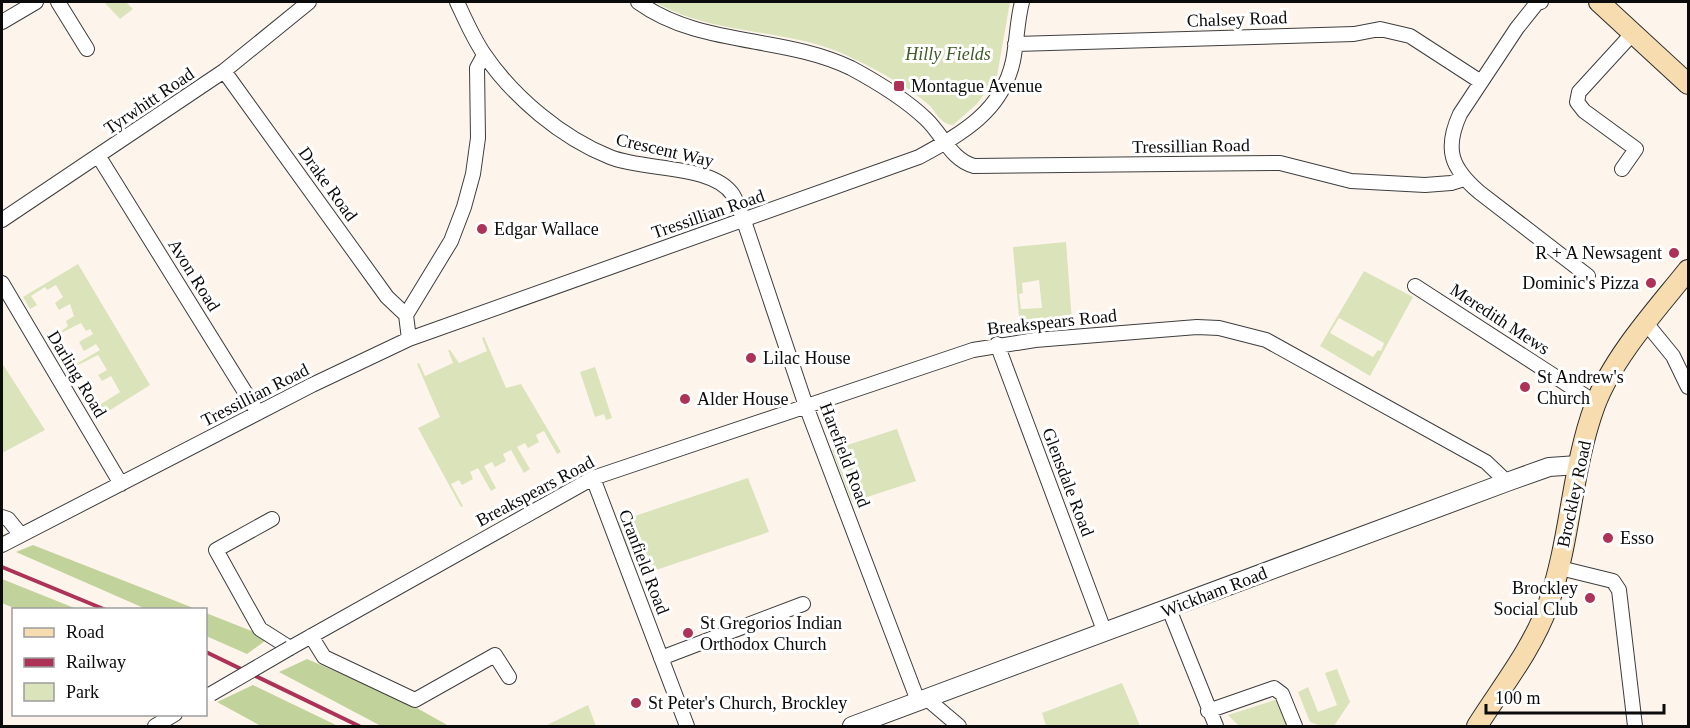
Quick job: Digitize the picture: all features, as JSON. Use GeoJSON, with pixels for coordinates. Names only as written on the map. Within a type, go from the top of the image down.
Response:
{"type":"FeatureCollection","features":[{"type":"Feature","properties":{"kind":"main road"},"geometry":{"type":"LineString","coordinates":[[1599,2],[1689,84]]}},
{"type":"Feature","properties":{"kind":"main road","name":"Brockley Road"},"geometry":{"type":"LineString","coordinates":[[1477,726],[1531,640],[1548,607],[1560,568],[1578,465],[1596,403],[1646,323],[1689,270]]}},
{"type":"Feature","properties":{"kind":"street"},"geometry":{"type":"LineString","coordinates":[[2,22],[36,2]]}},
{"type":"Feature","properties":{"kind":"street"},"geometry":{"type":"LineString","coordinates":[[58,2],[87,49]]}},
{"type":"Feature","properties":{"kind":"street","name":"Tyrwhitt Road"},"geometry":{"type":"LineString","coordinates":[[2,220],[224,71],[309,2]]}},
{"type":"Feature","properties":{"kind":"street","name":"Crescent Way"},"geometry":{"type":"LineString","coordinates":[[457,2],[484,55],[511,87],[546,119],[578,141],[609,157],[633,164],[708,176],[722,183],[732,194],[744,220]]}},
{"type":"Feature","properties":{"kind":"street"},"geometry":{"type":"LineString","coordinates":[[638,2],[653,12],[692,28],[790,47],[850,68],[886,89],[925,118],[946,142],[976,123],[993,105],[1006,83],[1022,2]]}},
{"type":"Feature","properties":{"kind":"street"},"geometry":{"type":"LineString","coordinates":[[1538,2],[1481,82],[1453,129],[1451,144],[1454,163],[1464,179],[1588,276]]}},
{"type":"Feature","properties":{"kind":"street","name":"Chalsey Road"},"geometry":{"type":"LineString","coordinates":[[1015,44],[1354,34],[1387,30],[1410,36],[1481,82]]}},
{"type":"Feature","properties":{"kind":"street"},"geometry":{"type":"LineString","coordinates":[[1622,168],[1636,149],[1584,111],[1577,102],[1579,92],[1633,33]]}},
{"type":"Feature","properties":{"kind":"street"},"geometry":{"type":"LineString","coordinates":[[409,339],[406,315],[451,241],[465,207],[478,138],[477,68],[484,55]]}},
{"type":"Feature","properties":{"kind":"street","name":"Drake Road"},"geometry":{"type":"LineString","coordinates":[[224,71],[387,297],[406,315]]}},
{"type":"Feature","properties":{"kind":"street","name":"Tressillian Road"},"geometry":{"type":"LineString","coordinates":[[12,539],[258,413],[409,339],[919,157],[946,142],[955,157],[974,166],[1280,163],[1351,181],[1425,185],[1450,183],[1464,179]]}},
{"type":"Feature","properties":{"kind":"street","name":"Avon Road"},"geometry":{"type":"LineString","coordinates":[[99,157],[258,413]]}},
{"type":"Feature","properties":{"kind":"street","name":"Harefield Road"},"geometry":{"type":"LineString","coordinates":[[744,220],[807,406],[922,699],[959,726]]}},
{"type":"Feature","properties":{"kind":"street","name":"Darling Road"},"geometry":{"type":"LineString","coordinates":[[2,283],[121,484]]}},
{"type":"Feature","properties":{"kind":"street","name":"Meredith Mews"},"geometry":{"type":"LineString","coordinates":[[1414,286],[1596,403]]}},
{"type":"Feature","properties":{"kind":"street"},"geometry":{"type":"LineString","coordinates":[[1646,323],[1673,356],[1689,387]]}},
{"type":"Feature","properties":{"kind":"street","name":"Breakspears Road"},"geometry":{"type":"LineString","coordinates":[[208,695],[593,478],[997,344],[1197,327],[1245,333],[1299,357],[1409,418],[1486,462],[1507,482]]}},
{"type":"Feature","properties":{"kind":"street","name":"Glensdale Road"},"geometry":{"type":"LineString","coordinates":[[997,344],[1105,633]]}},
{"type":"Feature","properties":{"kind":"street","name":"Wickham Road"},"geometry":{"type":"LineString","coordinates":[[852,726],[1507,482],[1549,467],[1578,465]]}},
{"type":"Feature","properties":{"kind":"street","name":"Cranfield Road"},"geometry":{"type":"LineString","coordinates":[[593,478],[687,726]]}},
{"type":"Feature","properties":{"kind":"street"},"geometry":{"type":"LineString","coordinates":[[2,517],[8,519],[12,539]]}},
{"type":"Feature","properties":{"kind":"street"},"geometry":{"type":"LineString","coordinates":[[272,519],[216,550],[260,629],[290,648]]}},
{"type":"Feature","properties":{"kind":"street"},"geometry":{"type":"LineString","coordinates":[[1560,568],[1613,581],[1619,590],[1635,726]]}},
{"type":"Feature","properties":{"kind":"street"},"geometry":{"type":"LineString","coordinates":[[661,658],[803,604]]}},
{"type":"Feature","properties":{"kind":"street"},"geometry":{"type":"LineString","coordinates":[[1169,609],[1208,711],[1216,726]]}},
{"type":"Feature","properties":{"kind":"street"},"geometry":{"type":"LineString","coordinates":[[311,636],[324,657],[416,700],[495,655],[509,677]]}},
{"type":"Feature","properties":{"kind":"street"},"geometry":{"type":"LineString","coordinates":[[1208,711],[1274,688],[1282,693],[1295,726]]}},
{"type":"Feature","properties":{"kind":"street"},"geometry":{"type":"LineString","coordinates":[[155,726],[172,716]]}},
{"type":"Feature","properties":{"kind":"green space"},"geometry":{"type":"Polygon","coordinates":[[[104,2],[126,2],[133,9],[120,19],[104,2]]]}},
{"type":"Feature","properties":{"kind":"green space","name":"Hilly Fields"},"geometry":{"type":"Polygon","coordinates":[[[655,2],[1010,2],[997,76],[977,104],[953,125],[942,120],[929,105],[902,85],[827,47],[702,21],[655,2]]]}},
{"type":"Feature","properties":{"kind":"green space"},"geometry":{"type":"Polygon","coordinates":[[[1066,242],[1072,322],[1020,328],[1013,247],[1066,242]],[[1039,280],[1022,283],[1023,293],[1019,294],[1021,309],[1042,308],[1039,280]]]}},
{"type":"Feature","properties":{"kind":"green space"},"geometry":{"type":"Polygon","coordinates":[[[78,264],[150,385],[96,419],[85,401],[92,397],[98,406],[120,392],[111,376],[102,381],[98,375],[107,370],[98,355],[74,367],[80,378],[74,382],[66,370],[100,350],[96,344],[84,351],[79,342],[93,334],[90,329],[86,331],[81,323],[55,336],[68,326],[66,321],[74,316],[70,304],[59,310],[55,303],[63,297],[56,285],[47,290],[45,287],[31,296],[37,305],[30,309],[23,297],[78,264]]]}},
{"type":"Feature","properties":{"kind":"green space"},"geometry":{"type":"Polygon","coordinates":[[[1364,271],[1413,297],[1370,376],[1320,346],[1364,271]],[[1339,318],[1330,333],[1373,357],[1378,350],[1381,351],[1384,343],[1339,318]]]}},
{"type":"Feature","properties":{"kind":"green space"},"geometry":{"type":"Polygon","coordinates":[[[484,337],[506,388],[521,384],[561,452],[557,454],[544,431],[536,435],[539,442],[528,448],[525,443],[517,447],[530,469],[524,473],[511,450],[503,454],[506,461],[495,467],[492,462],[484,466],[496,488],[491,491],[478,468],[470,472],[473,479],[462,485],[459,480],[451,484],[463,506],[461,507],[418,428],[440,417],[417,364],[419,363],[425,376],[453,363],[448,350],[459,363],[487,351],[482,338],[484,337]]]}},
{"type":"Feature","properties":{"kind":"green space"},"geometry":{"type":"Polygon","coordinates":[[[2,363],[45,430],[2,453],[2,363]]]}},
{"type":"Feature","properties":{"kind":"green space"},"geometry":{"type":"Polygon","coordinates":[[[595,367],[612,418],[606,420],[604,414],[595,417],[580,372],[595,367]]]}},
{"type":"Feature","properties":{"kind":"green space"},"geometry":{"type":"Polygon","coordinates":[[[897,429],[916,481],[852,502],[832,450],[897,429]]]}},
{"type":"Feature","properties":{"kind":"green space"},"geometry":{"type":"Polygon","coordinates":[[[748,478],[769,532],[653,571],[645,550],[629,556],[617,522],[748,478]]]}},
{"type":"Feature","properties":{"kind":"green space"},"geometry":{"type":"Polygon","coordinates":[[[33,545],[193,608],[144,608],[16,552],[33,545]]]}},
{"type":"Feature","properties":{"kind":"green space"},"geometry":{"type":"Polygon","coordinates":[[[2,579],[74,608],[14,608],[2,603],[2,579]]]}},
{"type":"Feature","properties":{"kind":"green space"},"geometry":{"type":"Polygon","coordinates":[[[207,613],[269,638],[247,654],[207,636],[207,613]]]}},
{"type":"Feature","properties":{"kind":"green space"},"geometry":{"type":"Polygon","coordinates":[[[307,659],[408,703],[449,726],[381,726],[279,672],[307,659]]]}},
{"type":"Feature","properties":{"kind":"green space"},"geometry":{"type":"Polygon","coordinates":[[[1337,669],[1350,702],[1334,726],[1321,726],[1310,722],[1298,692],[1308,687],[1318,712],[1337,705],[1325,673],[1337,669]]]}},
{"type":"Feature","properties":{"kind":"green space"},"geometry":{"type":"Polygon","coordinates":[[[1122,683],[1140,726],[1046,726],[1042,713],[1122,683]]]}},
{"type":"Feature","properties":{"kind":"green space"},"geometry":{"type":"Polygon","coordinates":[[[253,685],[338,726],[261,726],[217,702],[253,685]]]}},
{"type":"Feature","properties":{"kind":"green space"},"geometry":{"type":"Polygon","coordinates":[[[1278,699],[1287,726],[1239,726],[1228,715],[1278,699]]]}},
{"type":"Feature","properties":{"kind":"green space"},"geometry":{"type":"Polygon","coordinates":[[[588,705],[596,726],[545,726],[588,705]]]}},
{"type":"Feature","properties":{"kind":"railway"},"geometry":{"type":"LineString","coordinates":[[2,567],[101,608]]}},
{"type":"Feature","properties":{"kind":"railway"},"geometry":{"type":"LineString","coordinates":[[207,652],[359,726]]}},
{"type":"Feature","properties":{"kind":"place","name":"Montague Avenue"},"geometry":{"type":"Point","coordinates":[899,86]}},
{"type":"Feature","properties":{"kind":"place","name":"Edgar Wallace"},"geometry":{"type":"Point","coordinates":[482,229]}},
{"type":"Feature","properties":{"kind":"place","name":"R + A Newsagent"},"geometry":{"type":"Point","coordinates":[1674,253]}},
{"type":"Feature","properties":{"kind":"place","name":"Dominic's Pizza"},"geometry":{"type":"Point","coordinates":[1651,283]}},
{"type":"Feature","properties":{"kind":"place","name":"Lilac House"},"geometry":{"type":"Point","coordinates":[751,358]}},
{"type":"Feature","properties":{"kind":"place","name":"St Andrew's Church"},"geometry":{"type":"Point","coordinates":[1525,387]}},
{"type":"Feature","properties":{"kind":"place","name":"Alder House"},"geometry":{"type":"Point","coordinates":[685,399]}},
{"type":"Feature","properties":{"kind":"place","name":"Esso"},"geometry":{"type":"Point","coordinates":[1608,538]}},
{"type":"Feature","properties":{"kind":"place","name":"Brockley Social Club"},"geometry":{"type":"Point","coordinates":[1590,598]}},
{"type":"Feature","properties":{"kind":"place","name":"St Gregorios Indian Orthodox Church"},"geometry":{"type":"Point","coordinates":[688,633]}},
{"type":"Feature","properties":{"kind":"place","name":"St Peter's Church, Brockley"},"geometry":{"type":"Point","coordinates":[636,703]}}]}
